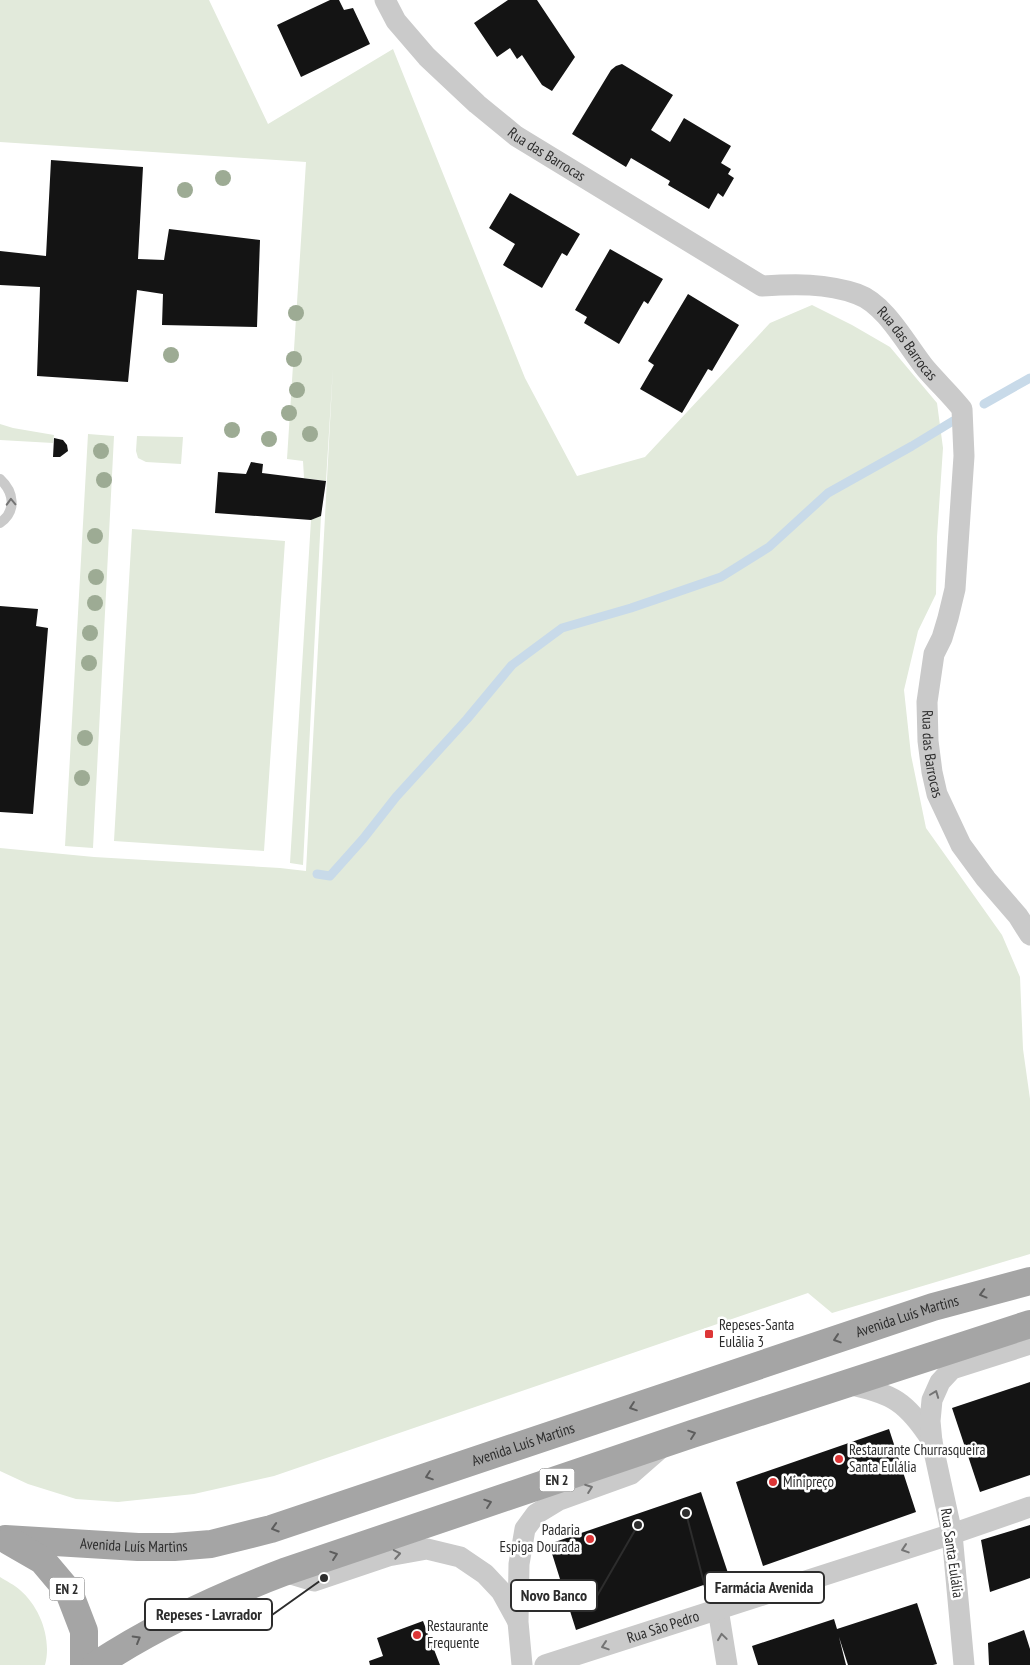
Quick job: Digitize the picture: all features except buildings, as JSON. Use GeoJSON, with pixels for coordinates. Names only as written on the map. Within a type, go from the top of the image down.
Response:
{"type":"FeatureCollection","features":[{"type":"Feature","properties":{"kind":"main road","name":"Avenida Luís Martins"},"geometry":{"type":"LineString","coordinates":[[3,1538],[138,1547],[174,1547],[220,1542],[272,1529],[933,1307],[1030,1281]]}},
{"type":"Feature","properties":{"kind":"main road","name":"EN 2"},"geometry":{"type":"LineString","coordinates":[[96,1665],[138,1638],[184,1613],[284,1572],[667,1443],[1030,1324]]}},
{"type":"Feature","properties":{"kind":"main road","name":"EN 2"},"geometry":{"type":"LineString","coordinates":[[3,1538],[42,1560],[69,1592],[84,1631],[84,1665]]}},
{"type":"Feature","properties":{"kind":"street","name":"Rua das Barrocas"},"geometry":{"type":"LineString","coordinates":[[385,0],[396,21],[427,57],[477,104],[516,136],[762,286],[805,285],[830,287],[858,294],[877,306],[927,370],[962,409],[964,456],[955,589],[942,638],[934,654],[927,702],[928,741],[932,772],[937,794],[961,845],[986,879],[1018,916],[1030,935]]}},
{"type":"Feature","properties":{"kind":"street"},"geometry":{"type":"LineString","coordinates":[[932,1442],[930,1421],[932,1400],[940,1382],[952,1369],[1027,1345],[1030,1342]]}},
{"type":"Feature","properties":{"kind":"street"},"geometry":{"type":"LineString","coordinates":[[847,1384],[874,1390],[900,1402],[918,1420],[932,1442]]}},
{"type":"Feature","properties":{"kind":"street","name":"Rua Santa Eulália"},"geometry":{"type":"LineString","coordinates":[[932,1442],[952,1534],[964,1665]]}},
{"type":"Feature","properties":{"kind":"street"},"geometry":{"type":"LineString","coordinates":[[522,1665],[518,1622],[519,1564],[525,1529],[536,1514],[559,1500],[631,1474],[667,1443]]}},
{"type":"Feature","properties":{"kind":"street","name":"Rua São Pedro"},"geometry":{"type":"LineString","coordinates":[[545,1665],[952,1534],[1030,1507]]}},
{"type":"Feature","properties":{"kind":"street"},"geometry":{"type":"LineString","coordinates":[[284,1572],[314,1581],[388,1556],[427,1549],[460,1557],[485,1574],[501,1591],[518,1622]]}},
{"type":"Feature","properties":{"kind":"street"},"geometry":{"type":"LineString","coordinates":[[718,1609],[727,1665]]}},
{"type":"Feature","properties":{"kind":"lane"},"geometry":{"type":"LineString","coordinates":[[0,479],[8,486],[12,497],[11,510],[0,524]]}},
{"type":"Feature","properties":{"kind":"green space"},"geometry":{"type":"Polygon","coordinates":[[[0,0],[209,0],[268,124],[393,49],[525,378],[577,476],[645,457],[770,323],[812,305],[890,347],[937,403],[943,448],[937,537],[936,594],[918,631],[904,690],[911,755],[926,828],[1002,935],[1020,977],[1023,1049],[1030,1099],[1030,1254],[832,1313],[808,1293],[274,1476],[194,1494],[118,1502],[76,1499],[28,1484],[0,1471],[0,848],[94,857],[306,871],[333,367],[326,481],[304,478],[303,461],[287,459],[306,162],[0,142],[0,0]]]}},
{"type":"Feature","properties":{"kind":"green space"},"geometry":{"type":"Polygon","coordinates":[[[0,424],[54,435],[53,443],[0,440],[0,424]]]}},
{"type":"Feature","properties":{"kind":"green space"},"geometry":{"type":"Polygon","coordinates":[[[88,434],[114,436],[93,848],[65,846],[88,434]]]}},
{"type":"Feature","properties":{"kind":"green space"},"geometry":{"type":"Polygon","coordinates":[[[137,436],[183,437],[181,464],[146,462],[138,458],[136,451],[137,436]]]}},
{"type":"Feature","properties":{"kind":"green space"},"geometry":{"type":"Polygon","coordinates":[[[321,516],[303,865],[290,863],[311,520],[321,516]]]}},
{"type":"Feature","properties":{"kind":"green space"},"geometry":{"type":"Polygon","coordinates":[[[132,529],[285,541],[264,851],[114,841],[132,529]]]}},
{"type":"Feature","properties":{"kind":"green space"},"geometry":{"type":"Polygon","coordinates":[[[0,1577],[20,1590],[39,1614],[47,1645],[45,1665],[0,1665],[0,1577]]]}},
{"type":"Feature","properties":{"kind":"waterway"},"geometry":{"type":"LineString","coordinates":[[984,404],[1030,378]]}},
{"type":"Feature","properties":{"kind":"waterway"},"geometry":{"type":"LineString","coordinates":[[317,874],[330,876],[363,839],[396,797],[467,719],[512,665],[562,628],[631,608],[721,577],[769,547],[828,493],[953,421]]}},
{"type":"Feature","properties":{"kind":"place","name":"Repeses-Santa Eulãlia 3"},"geometry":{"type":"Point","coordinates":[709,1334]}},
{"type":"Feature","properties":{"kind":"place","name":"Restaurante Churrasqueira Santa Eulália"},"geometry":{"type":"Point","coordinates":[839,1459]}},
{"type":"Feature","properties":{"kind":"place","name":"Minipreço"},"geometry":{"type":"Point","coordinates":[773,1482]}},
{"type":"Feature","properties":{"kind":"place","name":"Farmácia Avenida"},"geometry":{"type":"Point","coordinates":[686,1513]}},
{"type":"Feature","properties":{"kind":"place","name":"Novo Banco"},"geometry":{"type":"Point","coordinates":[638,1525]}},
{"type":"Feature","properties":{"kind":"place","name":"Padaria Espiga Dourada"},"geometry":{"type":"Point","coordinates":[590,1539]}},
{"type":"Feature","properties":{"kind":"place","name":"Repeses - Lavrador"},"geometry":{"type":"Point","coordinates":[324,1578]}},
{"type":"Feature","properties":{"kind":"place","name":"Restaurante Frequente"},"geometry":{"type":"Point","coordinates":[417,1635]}}]}
